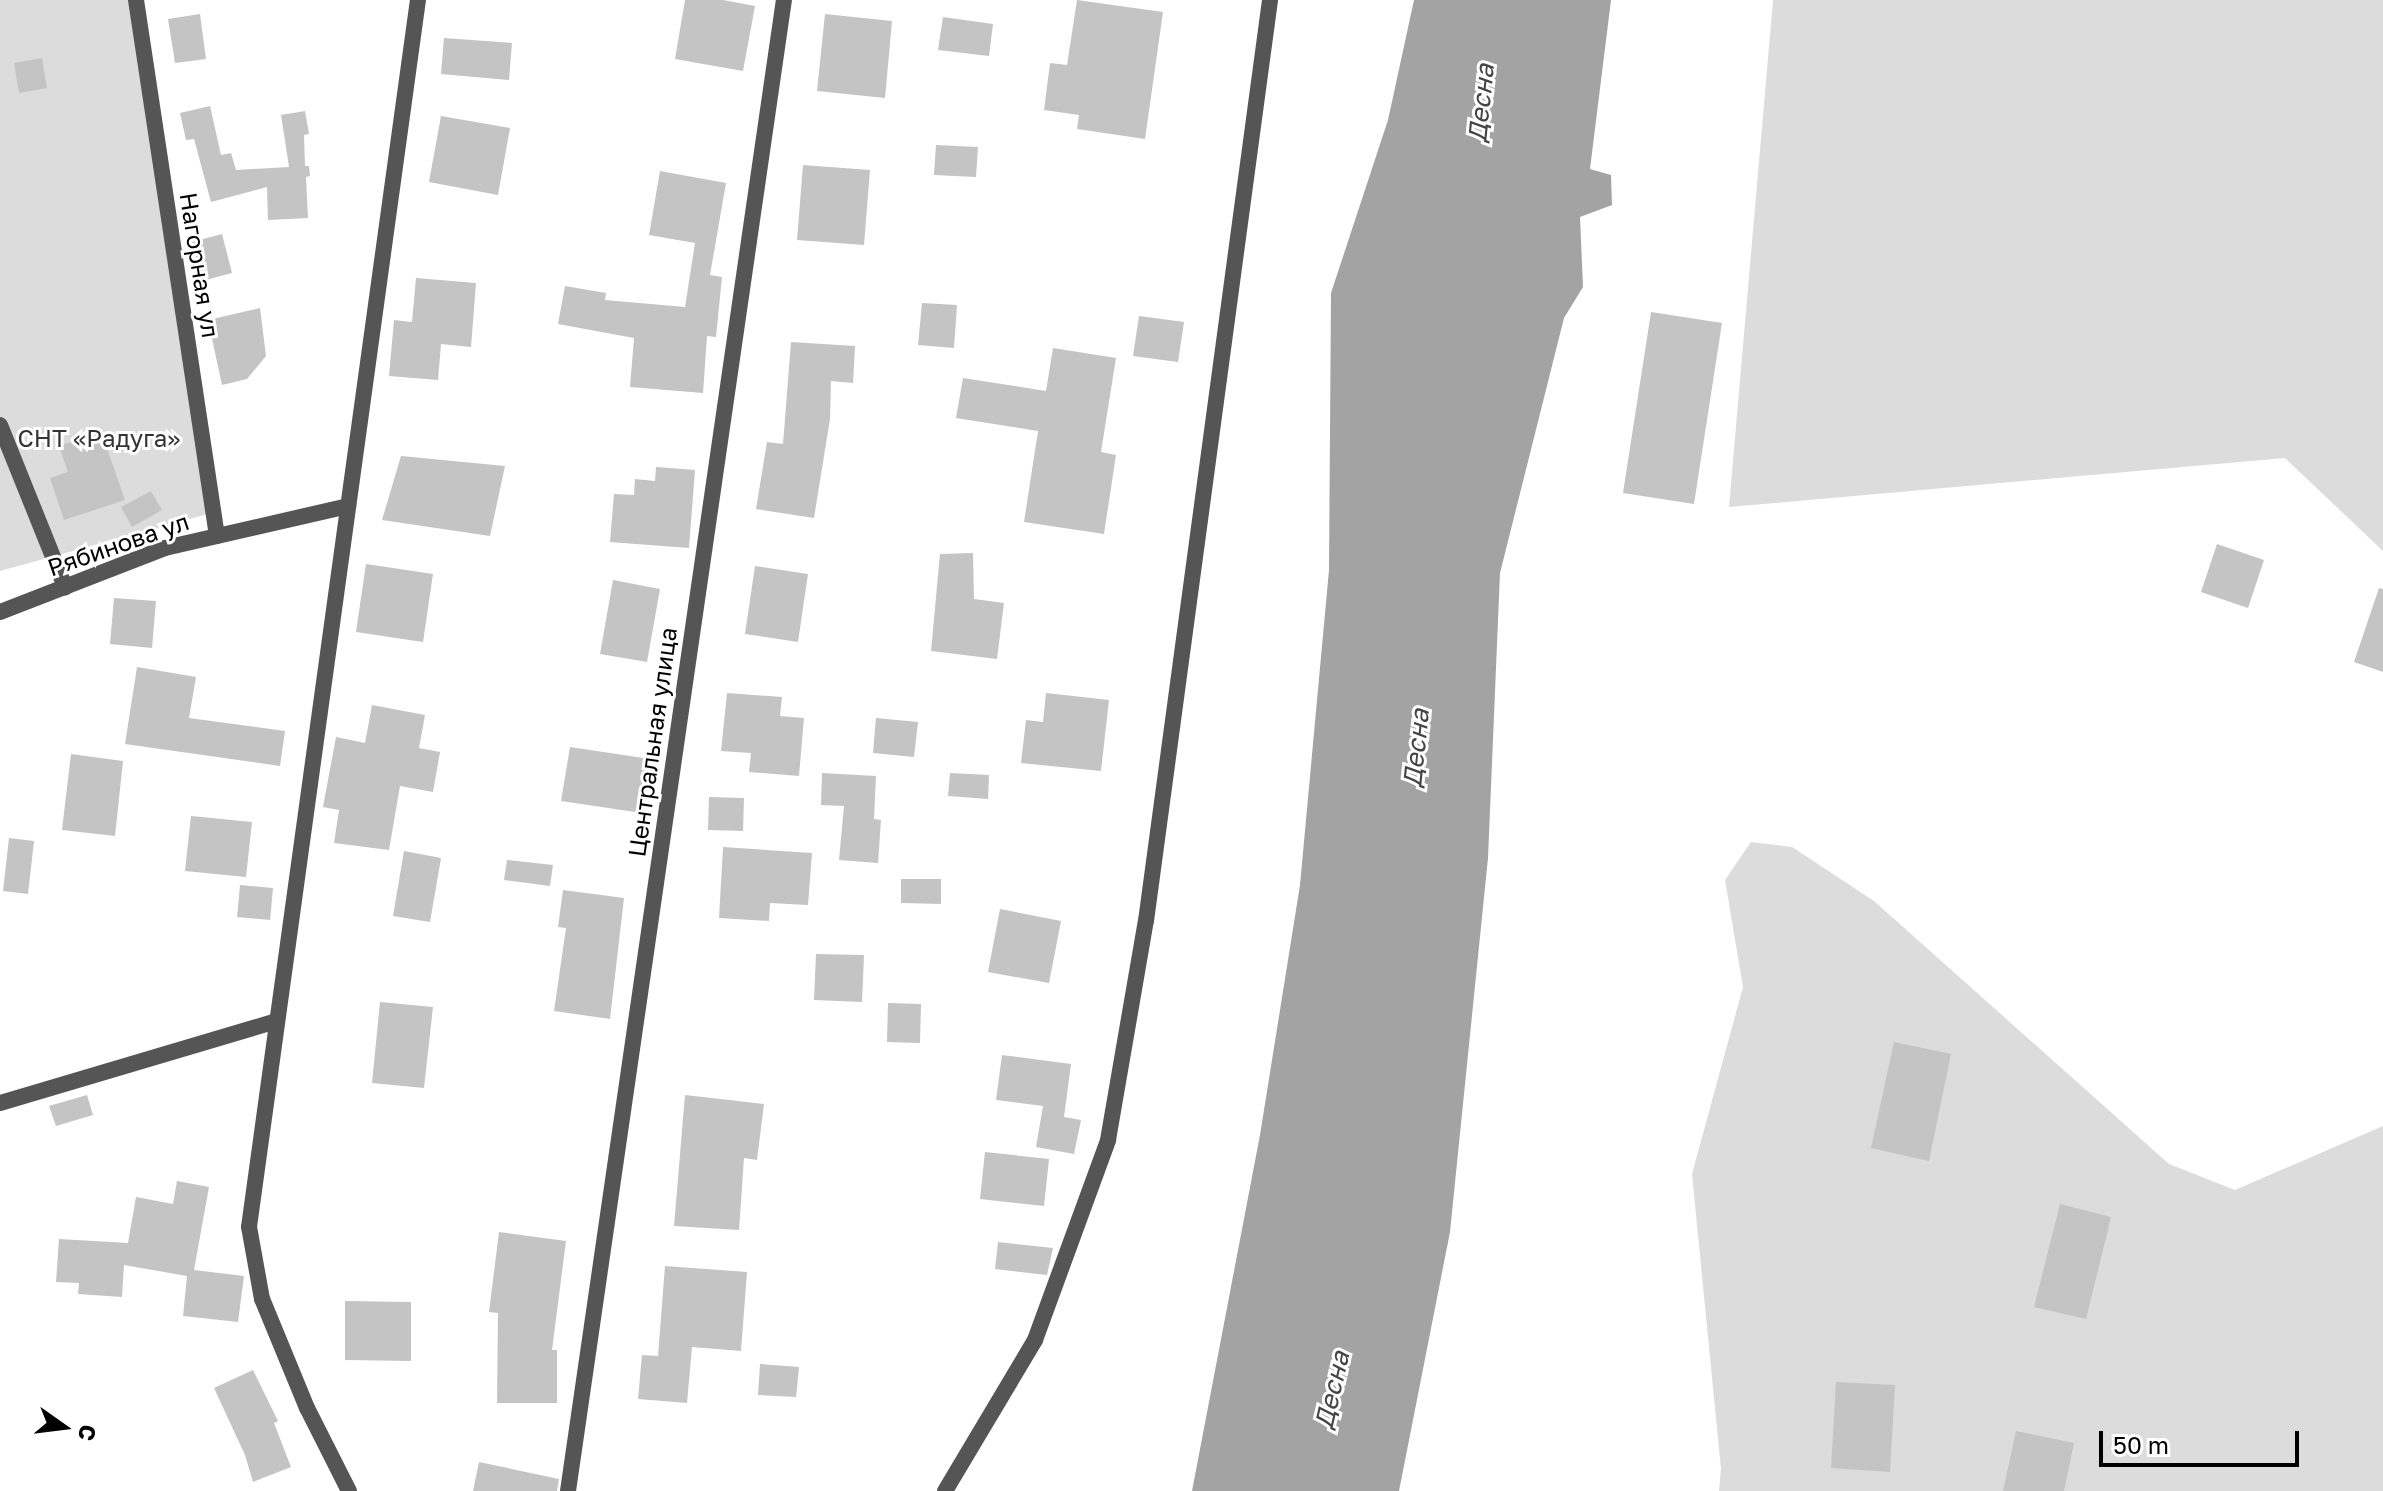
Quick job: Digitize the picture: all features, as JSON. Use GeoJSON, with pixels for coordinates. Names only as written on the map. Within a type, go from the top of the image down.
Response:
{"type":"FeatureCollection","features":[{"type":"Feature","properties":{"kind":"street","name":"Нагорная ул"},"geometry":{"type":"LineString","coordinates":[[136,0],[217,536]]}},
{"type":"Feature","properties":{"kind":"street"},"geometry":{"type":"LineString","coordinates":[[349,1491],[307,1408],[262,1299],[249,1227],[418,0]]}},
{"type":"Feature","properties":{"kind":"street","name":"Центральная улица"},"geometry":{"type":"LineString","coordinates":[[568,1491],[784,0]]}},
{"type":"Feature","properties":{"kind":"street"},"geometry":{"type":"LineString","coordinates":[[945,1491],[1035,1340],[1108,1140],[1148,906],[1270,0]]}},
{"type":"Feature","properties":{"kind":"street"},"geometry":{"type":"LineString","coordinates":[[0,425],[65,587]]}},
{"type":"Feature","properties":{"kind":"street","name":"Рябинова ул"},"geometry":{"type":"LineString","coordinates":[[0,612],[165,548],[348,506]]}},
{"type":"Feature","properties":{"kind":"street"},"geometry":{"type":"LineString","coordinates":[[0,1103],[276,1021]]}},
{"type":"Feature","properties":{"kind":"green space","name":"СНТ «Радуга»"},"geometry":{"type":"Polygon","coordinates":[[[0,0],[139,0],[208,514],[0,571],[0,0]]]}},
{"type":"Feature","properties":{"kind":"green space"},"geometry":{"type":"Polygon","coordinates":[[[1773,0],[2383,0],[2383,551],[2285,458],[1729,507],[1773,0]]]}},
{"type":"Feature","properties":{"kind":"green space"},"geometry":{"type":"Polygon","coordinates":[[[1751,842],[1792,847],[1874,901],[2169,1164],[2235,1190],[2383,1126],[2383,1491],[1719,1491],[1721,1469],[1692,1174],[1743,987],[1725,880],[1751,842]]]}},
{"type":"Feature","properties":{"kind":"water","name":"Десна"},"geometry":{"type":"Polygon","coordinates":[[[1414,0],[1611,0],[1590,169],[1611,175],[1612,205],[1580,217],[1583,287],[1564,318],[1500,573],[1488,858],[1450,1232],[1399,1491],[1192,1491],[1260,1135],[1300,885],[1329,570],[1331,293],[1388,120],[1414,0]]]}},
{"type":"Feature","properties":{"kind":"building"},"geometry":{"type":"Polygon","coordinates":[[[685,0],[723,0],[755,6],[743,71],[675,59],[685,0]]]}},
{"type":"Feature","properties":{"kind":"building"},"geometry":{"type":"Polygon","coordinates":[[[1077,0],[1163,12],[1145,139],[1077,129],[1079,115],[1044,110],[1050,63],[1067,65],[1077,0]]]}},
{"type":"Feature","properties":{"kind":"building"},"geometry":{"type":"Polygon","coordinates":[[[200,14],[206,59],[175,63],[168,19],[200,14]]]}},
{"type":"Feature","properties":{"kind":"building"},"geometry":{"type":"Polygon","coordinates":[[[825,14],[892,21],[885,98],[817,91],[825,14]]]}},
{"type":"Feature","properties":{"kind":"building"},"geometry":{"type":"Polygon","coordinates":[[[943,17],[993,24],[989,56],[938,50],[943,17]]]}},
{"type":"Feature","properties":{"kind":"building"},"geometry":{"type":"Polygon","coordinates":[[[444,38],[512,43],[509,80],[441,74],[444,38]]]}},
{"type":"Feature","properties":{"kind":"building"},"geometry":{"type":"Polygon","coordinates":[[[42,58],[47,88],[19,93],[14,63],[42,58]]]}},
{"type":"Feature","properties":{"kind":"building"},"geometry":{"type":"Polygon","coordinates":[[[210,106],[221,155],[231,153],[236,170],[289,167],[281,115],[305,111],[309,134],[304,135],[305,166],[309,166],[310,176],[306,177],[308,218],[268,220],[267,187],[211,202],[194,139],[186,140],[180,113],[210,106]]]}},
{"type":"Feature","properties":{"kind":"building"},"geometry":{"type":"Polygon","coordinates":[[[441,116],[510,128],[498,195],[429,182],[441,116]]]}},
{"type":"Feature","properties":{"kind":"building"},"geometry":{"type":"Polygon","coordinates":[[[936,145],[978,147],[976,177],[934,175],[936,145]]]}},
{"type":"Feature","properties":{"kind":"building"},"geometry":{"type":"Polygon","coordinates":[[[803,165],[870,170],[864,245],[797,240],[803,165]]]}},
{"type":"Feature","properties":{"kind":"building"},"geometry":{"type":"Polygon","coordinates":[[[660,171],[726,183],[710,275],[722,277],[716,337],[707,336],[703,393],[630,387],[634,338],[558,324],[565,286],[606,293],[605,300],[685,307],[695,243],[649,235],[660,171]]]}},
{"type":"Feature","properties":{"kind":"building"},"geometry":{"type":"Polygon","coordinates":[[[222,234],[232,273],[202,281],[192,242],[222,234]]]}},
{"type":"Feature","properties":{"kind":"building"},"geometry":{"type":"Polygon","coordinates":[[[416,278],[476,283],[471,347],[441,344],[438,380],[389,376],[394,320],[412,322],[416,278]]]}},
{"type":"Feature","properties":{"kind":"building"},"geometry":{"type":"Polygon","coordinates":[[[922,303],[957,305],[954,348],[918,345],[922,303]]]}},
{"type":"Feature","properties":{"kind":"building"},"geometry":{"type":"Polygon","coordinates":[[[260,308],[266,356],[247,379],[222,385],[208,320],[260,308]]]}},
{"type":"Feature","properties":{"kind":"building"},"geometry":{"type":"Polygon","coordinates":[[[1651,312],[1722,323],[1694,504],[1623,493],[1651,312]]]}},
{"type":"Feature","properties":{"kind":"building"},"geometry":{"type":"Polygon","coordinates":[[[1139,316],[1184,322],[1178,362],[1133,356],[1139,316]]]}},
{"type":"Feature","properties":{"kind":"building"},"geometry":{"type":"Polygon","coordinates":[[[791,342],[855,346],[853,383],[831,381],[830,419],[814,518],[756,509],[767,442],[783,444],[791,342]]]}},
{"type":"Feature","properties":{"kind":"building"},"geometry":{"type":"Polygon","coordinates":[[[1053,348],[1116,358],[1101,452],[1116,455],[1104,534],[1024,522],[1038,431],[956,418],[963,378],[1046,391],[1053,348]]]}},
{"type":"Feature","properties":{"kind":"building"},"geometry":{"type":"Polygon","coordinates":[[[101,431],[125,500],[64,520],[50,478],[68,472],[59,446],[101,431]]]}},
{"type":"Feature","properties":{"kind":"building"},"geometry":{"type":"Polygon","coordinates":[[[401,456],[505,466],[490,536],[382,520],[401,456]]]}},
{"type":"Feature","properties":{"kind":"building"},"geometry":{"type":"Polygon","coordinates":[[[656,467],[695,470],[689,548],[610,542],[614,494],[634,495],[635,479],[655,481],[656,467]]]}},
{"type":"Feature","properties":{"kind":"building"},"geometry":{"type":"Polygon","coordinates":[[[151,491],[162,510],[132,527],[121,507],[151,491]]]}},
{"type":"Feature","properties":{"kind":"building"},"geometry":{"type":"Polygon","coordinates":[[[2217,544],[2264,560],[2248,608],[2201,592],[2217,544]]]}},
{"type":"Feature","properties":{"kind":"building"},"geometry":{"type":"Polygon","coordinates":[[[973,553],[974,599],[1004,603],[997,659],[931,651],[940,554],[973,553]]]}},
{"type":"Feature","properties":{"kind":"building"},"geometry":{"type":"Polygon","coordinates":[[[366,564],[433,574],[423,642],[356,632],[366,564]]]}},
{"type":"Feature","properties":{"kind":"building"},"geometry":{"type":"Polygon","coordinates":[[[755,566],[808,574],[798,642],[745,634],[755,566]]]}},
{"type":"Feature","properties":{"kind":"building"},"geometry":{"type":"Polygon","coordinates":[[[613,580],[660,589],[647,662],[600,654],[613,580]]]}},
{"type":"Feature","properties":{"kind":"building"},"geometry":{"type":"Polygon","coordinates":[[[2379,588],[2383,589],[2383,672],[2354,662],[2379,588]]]}},
{"type":"Feature","properties":{"kind":"building"},"geometry":{"type":"Polygon","coordinates":[[[114,598],[156,601],[152,648],[110,644],[114,598]]]}},
{"type":"Feature","properties":{"kind":"building"},"geometry":{"type":"Polygon","coordinates":[[[137,667],[196,677],[189,718],[285,731],[280,766],[125,744],[137,667]]]}},
{"type":"Feature","properties":{"kind":"building"},"geometry":{"type":"Polygon","coordinates":[[[727,693],[782,697],[780,716],[804,718],[799,776],[749,772],[751,753],[721,751],[727,693]]]}},
{"type":"Feature","properties":{"kind":"building"},"geometry":{"type":"Polygon","coordinates":[[[1046,693],[1109,700],[1101,771],[1021,763],[1026,720],[1043,722],[1046,693]]]}},
{"type":"Feature","properties":{"kind":"building"},"geometry":{"type":"Polygon","coordinates":[[[372,705],[425,715],[419,748],[440,752],[433,792],[400,786],[389,850],[334,843],[339,810],[323,807],[336,737],[365,743],[372,705]]]}},
{"type":"Feature","properties":{"kind":"building"},"geometry":{"type":"Polygon","coordinates":[[[876,718],[918,722],[914,757],[873,753],[876,718]]]}},
{"type":"Feature","properties":{"kind":"building"},"geometry":{"type":"Polygon","coordinates":[[[570,747],[650,759],[642,813],[561,801],[570,747]]]}},
{"type":"Feature","properties":{"kind":"building"},"geometry":{"type":"Polygon","coordinates":[[[71,754],[123,761],[115,836],[62,830],[71,754]]]}},
{"type":"Feature","properties":{"kind":"building"},"geometry":{"type":"Polygon","coordinates":[[[822,773],[876,776],[874,819],[881,820],[878,863],[839,860],[844,806],[821,805],[822,773]]]}},
{"type":"Feature","properties":{"kind":"building"},"geometry":{"type":"Polygon","coordinates":[[[950,773],[989,775],[988,799],[948,796],[950,773]]]}},
{"type":"Feature","properties":{"kind":"building"},"geometry":{"type":"Polygon","coordinates":[[[709,797],[744,798],[743,831],[708,830],[709,797]]]}},
{"type":"Feature","properties":{"kind":"building"},"geometry":{"type":"Polygon","coordinates":[[[191,816],[252,822],[246,877],[185,871],[191,816]]]}},
{"type":"Feature","properties":{"kind":"building"},"geometry":{"type":"Polygon","coordinates":[[[9,838],[34,841],[28,894],[3,891],[9,838]]]}},
{"type":"Feature","properties":{"kind":"building"},"geometry":{"type":"Polygon","coordinates":[[[723,847],[812,853],[808,905],[770,903],[769,921],[719,918],[723,847]]]}},
{"type":"Feature","properties":{"kind":"building"},"geometry":{"type":"Polygon","coordinates":[[[404,851],[441,858],[430,922],[393,916],[404,851]]]}},
{"type":"Feature","properties":{"kind":"building"},"geometry":{"type":"Polygon","coordinates":[[[507,860],[553,865],[550,886],[504,880],[507,860]]]}},
{"type":"Feature","properties":{"kind":"building"},"geometry":{"type":"Polygon","coordinates":[[[901,879],[941,879],[941,904],[901,903],[901,879]]]}},
{"type":"Feature","properties":{"kind":"building"},"geometry":{"type":"Polygon","coordinates":[[[240,885],[273,888],[270,920],[237,917],[240,885]]]}},
{"type":"Feature","properties":{"kind":"building"},"geometry":{"type":"Polygon","coordinates":[[[563,890],[624,898],[610,1019],[554,1011],[566,928],[558,927],[563,890]]]}},
{"type":"Feature","properties":{"kind":"building"},"geometry":{"type":"Polygon","coordinates":[[[1000,909],[1061,921],[1049,983],[988,972],[1000,909]]]}},
{"type":"Feature","properties":{"kind":"building"},"geometry":{"type":"Polygon","coordinates":[[[816,954],[864,955],[862,1002],[814,1000],[816,954]]]}},
{"type":"Feature","properties":{"kind":"building"},"geometry":{"type":"Polygon","coordinates":[[[380,1002],[433,1007],[424,1088],[372,1083],[380,1002]]]}},
{"type":"Feature","properties":{"kind":"building"},"geometry":{"type":"Polygon","coordinates":[[[888,1003],[921,1004],[920,1043],[887,1042],[888,1003]]]}},
{"type":"Feature","properties":{"kind":"building"},"geometry":{"type":"Polygon","coordinates":[[[1894,1042],[1951,1054],[1929,1161],[1871,1148],[1894,1042]]]}},
{"type":"Feature","properties":{"kind":"building"},"geometry":{"type":"Polygon","coordinates":[[[1002,1055],[1071,1064],[1064,1117],[1081,1120],[1074,1154],[1036,1147],[1043,1106],[996,1100],[1002,1055]]]}},
{"type":"Feature","properties":{"kind":"building"},"geometry":{"type":"Polygon","coordinates":[[[87,1095],[93,1115],[56,1126],[49,1106],[87,1095]]]}},
{"type":"Feature","properties":{"kind":"building"},"geometry":{"type":"Polygon","coordinates":[[[685,1095],[764,1104],[757,1160],[744,1158],[739,1230],[674,1226],[685,1095]]]}},
{"type":"Feature","properties":{"kind":"building"},"geometry":{"type":"Polygon","coordinates":[[[985,1152],[1049,1159],[1044,1206],[980,1199],[985,1152]]]}},
{"type":"Feature","properties":{"kind":"building"},"geometry":{"type":"Polygon","coordinates":[[[177,1181],[209,1187],[194,1270],[244,1276],[238,1322],[183,1316],[187,1276],[124,1265],[122,1297],[78,1294],[79,1283],[56,1282],[59,1239],[128,1243],[136,1197],[173,1204],[177,1181]]]}},
{"type":"Feature","properties":{"kind":"building"},"geometry":{"type":"Polygon","coordinates":[[[2060,1204],[2111,1217],[2086,1319],[2034,1307],[2060,1204]]]}},
{"type":"Feature","properties":{"kind":"building"},"geometry":{"type":"Polygon","coordinates":[[[499,1232],[566,1241],[552,1350],[557,1350],[557,1403],[497,1403],[498,1313],[489,1312],[499,1232]]]}},
{"type":"Feature","properties":{"kind":"building"},"geometry":{"type":"Polygon","coordinates":[[[998,1242],[1053,1248],[1047,1275],[995,1269],[998,1242]]]}},
{"type":"Feature","properties":{"kind":"building"},"geometry":{"type":"Polygon","coordinates":[[[665,1266],[747,1272],[741,1351],[692,1347],[687,1403],[638,1399],[642,1355],[658,1356],[665,1266]]]}},
{"type":"Feature","properties":{"kind":"building"},"geometry":{"type":"Polygon","coordinates":[[[345,1301],[411,1302],[411,1361],[345,1360],[345,1301]]]}},
{"type":"Feature","properties":{"kind":"building"},"geometry":{"type":"Polygon","coordinates":[[[760,1364],[799,1367],[796,1397],[758,1395],[760,1364]]]}},
{"type":"Feature","properties":{"kind":"building"},"geometry":{"type":"Polygon","coordinates":[[[253,1370],[278,1421],[274,1423],[291,1467],[253,1482],[245,1455],[214,1388],[253,1370]]]}},
{"type":"Feature","properties":{"kind":"building"},"geometry":{"type":"Polygon","coordinates":[[[1836,1382],[1895,1385],[1890,1472],[1831,1468],[1836,1382]]]}},
{"type":"Feature","properties":{"kind":"building"},"geometry":{"type":"Polygon","coordinates":[[[2016,1431],[2074,1443],[2064,1491],[2003,1491],[2016,1431]]]}},
{"type":"Feature","properties":{"kind":"building"},"geometry":{"type":"Polygon","coordinates":[[[479,1462],[559,1479],[557,1491],[473,1491],[479,1462]]]}}]}
